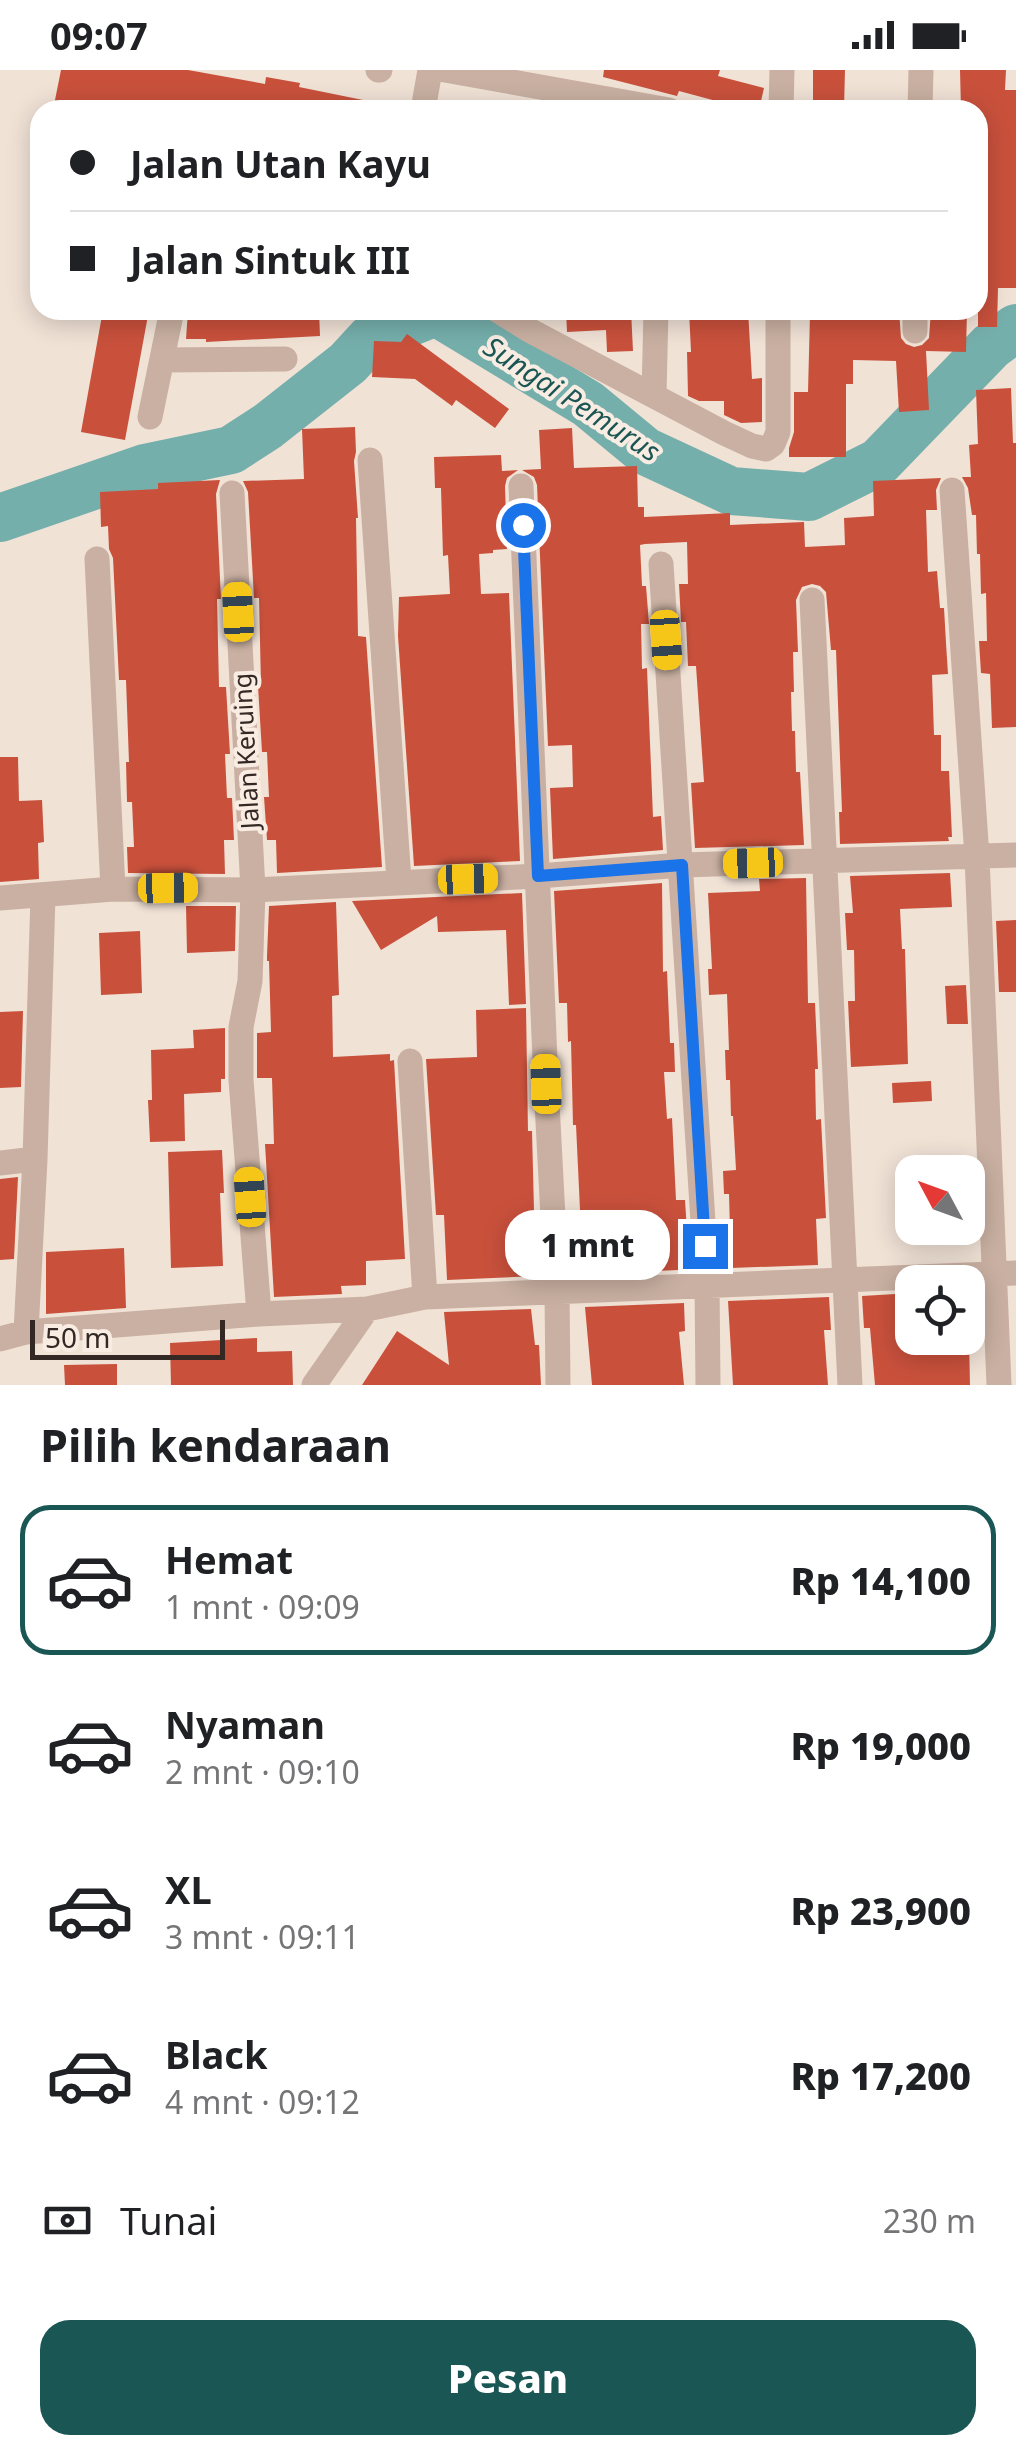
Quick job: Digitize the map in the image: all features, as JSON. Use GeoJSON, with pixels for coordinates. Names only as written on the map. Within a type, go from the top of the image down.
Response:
{"type":"FeatureCollection","features":[{"type":"Feature","properties":{"kind":"street"},"geometry":{"type":"LineString","coordinates":[[426,100],[430,70]]}},
{"type":"Feature","properties":{"kind":"street"},"geometry":{"type":"LineString","coordinates":[[446,70],[609,100]]}},
{"type":"Feature","properties":{"kind":"street"},"geometry":{"type":"LineString","coordinates":[[781,100],[782,70]]}},
{"type":"Feature","properties":{"kind":"street"},"geometry":{"type":"LineString","coordinates":[[920,100],[921,70]]}},
{"type":"Feature","properties":{"kind":"street"},"geometry":{"type":"LineString","coordinates":[[150,417],[170,320]]}},
{"type":"Feature","properties":{"kind":"street"},"geometry":{"type":"LineString","coordinates":[[530,320],[654,395],[724,433],[766,449],[778,432],[778,320]]}},
{"type":"Feature","properties":{"kind":"street"},"geometry":{"type":"LineString","coordinates":[[654,395],[656,320]]}},
{"type":"Feature","properties":{"kind":"street"},"geometry":{"type":"LineString","coordinates":[[162,360],[285,359]]}},
{"type":"Feature","properties":{"kind":"street"},"geometry":{"type":"LineString","coordinates":[[370,460],[400,881]]}},
{"type":"Feature","properties":{"kind":"street"},"geometry":{"type":"LineString","coordinates":[[522,486],[558,1385]]}},
{"type":"Feature","properties":{"kind":"street"},"geometry":{"type":"LineString","coordinates":[[952,490],[1005,1274],[999,1385]]}},
{"type":"Feature","properties":{"kind":"street","name":"Jalan Keruing"},"geometry":{"type":"LineString","coordinates":[[232,493],[253,890],[241,1080],[259,1314]]}},
{"type":"Feature","properties":{"kind":"street"},"geometry":{"type":"LineString","coordinates":[[97,559],[113,890]]}},
{"type":"Feature","properties":{"kind":"street"},"geometry":{"type":"LineString","coordinates":[[662,564],[708,1284],[708,1385]]}},
{"type":"Feature","properties":{"kind":"street"},"geometry":{"type":"LineString","coordinates":[[812,600],[850,1385]]}},
{"type":"Feature","properties":{"kind":"street"},"geometry":{"type":"LineString","coordinates":[[0,898],[113,890],[253,890],[682,865],[1016,855]]}},
{"type":"Feature","properties":{"kind":"street"},"geometry":{"type":"LineString","coordinates":[[26,1332],[43,896]]}},
{"type":"Feature","properties":{"kind":"street"},"geometry":{"type":"LineString","coordinates":[[410,1061],[425,1297]]}},
{"type":"Feature","properties":{"kind":"street"},"geometry":{"type":"LineString","coordinates":[[0,1163],[35,1158]]}},
{"type":"Feature","properties":{"kind":"street"},"geometry":{"type":"LineString","coordinates":[[0,1339],[26,1332],[367,1309],[425,1297],[1005,1274]]}},
{"type":"Feature","properties":{"kind":"street"},"geometry":{"type":"LineString","coordinates":[[314,1385],[367,1309]]}},
{"type":"Feature","properties":{"kind":"building"},"geometry":{"type":"Polygon","coordinates":[[[61,70],[188,70],[265,84],[266,77],[363,100],[55,100],[61,70]]]}},
{"type":"Feature","properties":{"kind":"building"},"geometry":{"type":"Polygon","coordinates":[[[604,70],[720,70],[718,76],[764,88],[761,100],[713,100],[679,91],[677,96],[603,77],[604,70]]]}},
{"type":"Feature","properties":{"kind":"building"},"geometry":{"type":"Polygon","coordinates":[[[813,70],[845,70],[844,100],[813,100],[813,70]]]}},
{"type":"Feature","properties":{"kind":"building"},"geometry":{"type":"Polygon","coordinates":[[[960,70],[1006,70],[1005,90],[1016,90],[1016,288],[998,288],[997,327],[978,327],[978,320],[988,320],[988,100],[961,100],[960,70]]]}},
{"type":"Feature","properties":{"kind":"building"},"geometry":{"type":"Polygon","coordinates":[[[101,320],[147,320],[125,440],[81,432],[101,320]]]}},
{"type":"Feature","properties":{"kind":"building"},"geometry":{"type":"Polygon","coordinates":[[[187,320],[319,320],[320,336],[206,342],[186,339],[187,320]]]}},
{"type":"Feature","properties":{"kind":"building"},"geometry":{"type":"Polygon","coordinates":[[[566,320],[631,320],[633,351],[607,352],[606,330],[567,332],[566,320]]]}},
{"type":"Feature","properties":{"kind":"building"},"geometry":{"type":"Polygon","coordinates":[[[689,320],[749,320],[752,379],[762,378],[762,422],[741,423],[724,415],[724,401],[699,401],[688,396],[687,352],[691,352],[689,320]]]}},
{"type":"Feature","properties":{"kind":"building"},"geometry":{"type":"Polygon","coordinates":[[[810,320],[900,320],[901,338],[914,347],[929,338],[930,320],[967,320],[966,352],[926,351],[929,410],[899,412],[896,361],[853,360],[853,384],[846,384],[846,457],[789,457],[794,432],[794,392],[808,392],[810,320]]]}},
{"type":"Feature","properties":{"kind":"building"},"geometry":{"type":"Polygon","coordinates":[[[407,334],[509,409],[495,428],[456,400],[452,406],[415,379],[372,377],[374,341],[401,342],[407,334]]]}},
{"type":"Feature","properties":{"kind":"building"},"geometry":{"type":"Polygon","coordinates":[[[1011,388],[1016,443],[1016,727],[992,728],[990,674],[981,673],[979,641],[987,641],[986,593],[981,594],[976,515],[972,515],[968,488],[962,477],[971,477],[969,445],[978,444],[976,390],[1011,388]]]}},
{"type":"Feature","properties":{"kind":"building"},"geometry":{"type":"Polygon","coordinates":[[[355,427],[358,636],[366,637],[382,867],[277,873],[276,840],[267,840],[267,752],[262,752],[258,686],[259,598],[254,598],[248,492],[243,481],[304,479],[302,429],[355,427]]]}},
{"type":"Feature","properties":{"kind":"building"},"geometry":{"type":"Polygon","coordinates":[[[572,428],[574,468],[637,466],[638,507],[644,507],[644,517],[730,513],[730,525],[804,522],[805,547],[845,545],[844,518],[874,516],[873,481],[941,478],[936,490],[937,510],[926,510],[928,572],[937,571],[940,608],[944,608],[948,674],[932,675],[934,735],[941,735],[941,771],[949,771],[949,841],[840,844],[836,650],[831,650],[826,592],[812,584],[802,587],[796,600],[798,652],[793,652],[791,692],[804,845],[695,848],[691,783],[704,782],[696,666],[688,666],[686,622],[681,622],[679,584],[688,584],[687,542],[640,545],[649,624],[641,624],[642,669],[647,668],[653,817],[661,816],[663,850],[553,859],[550,788],[573,787],[572,745],[548,746],[537,485],[534,477],[522,470],[541,469],[539,430],[572,428]]]}},
{"type":"Feature","properties":{"kind":"building"},"geometry":{"type":"Polygon","coordinates":[[[501,455],[502,471],[518,470],[507,478],[505,486],[507,549],[479,554],[481,594],[509,593],[520,861],[414,866],[398,636],[399,597],[450,594],[448,555],[443,556],[441,488],[435,488],[434,457],[501,455]]]}},
{"type":"Feature","properties":{"kind":"building"},"geometry":{"type":"Polygon","coordinates":[[[220,480],[216,494],[221,599],[217,599],[219,687],[226,687],[230,754],[225,754],[227,798],[232,798],[234,840],[224,840],[225,874],[128,873],[127,847],[134,847],[132,802],[127,802],[126,680],[119,680],[113,558],[108,526],[101,527],[100,492],[158,489],[158,483],[220,480]]]}},
{"type":"Feature","properties":{"kind":"building"},"geometry":{"type":"Polygon","coordinates":[[[0,757],[18,757],[19,801],[42,800],[44,842],[38,843],[39,879],[0,882],[0,757]]]}},
{"type":"Feature","properties":{"kind":"building"},"geometry":{"type":"Polygon","coordinates":[[[950,873],[952,907],[900,909],[908,1064],[851,1067],[848,1001],[855,1001],[854,950],[847,950],[845,913],[853,913],[850,876],[950,873]]]}},
{"type":"Feature","properties":{"kind":"building"},"geometry":{"type":"Polygon","coordinates":[[[806,878],[808,1003],[815,1003],[816,1120],[821,1119],[826,1218],[816,1219],[818,1265],[731,1268],[729,1194],[724,1194],[723,1171],[736,1170],[730,1080],[726,1080],[727,994],[709,995],[708,969],[712,969],[708,893],[760,891],[759,879],[806,878]]]}},
{"type":"Feature","properties":{"kind":"building"},"geometry":{"type":"Polygon","coordinates":[[[662,883],[663,972],[667,971],[675,1072],[664,1072],[667,1119],[672,1118],[676,1200],[685,1200],[688,1246],[678,1247],[679,1270],[583,1274],[582,1267],[572,1267],[569,1210],[580,1210],[576,1125],[567,1003],[559,1003],[554,891],[662,883]]]}},
{"type":"Feature","properties":{"kind":"building"},"geometry":{"type":"Polygon","coordinates":[[[522,893],[526,1004],[509,1005],[506,930],[438,932],[437,916],[381,950],[352,901],[522,893]]]}},
{"type":"Feature","properties":{"kind":"building"},"geometry":{"type":"Polygon","coordinates":[[[336,902],[339,995],[332,996],[333,1057],[390,1054],[390,1061],[394,1060],[405,1259],[366,1261],[366,1285],[341,1286],[342,1294],[274,1297],[265,1144],[274,1144],[272,1078],[257,1078],[257,1033],[271,1032],[269,906],[336,902]]]}},
{"type":"Feature","properties":{"kind":"building"},"geometry":{"type":"Polygon","coordinates":[[[186,906],[236,906],[235,951],[187,953],[186,906]]]}},
{"type":"Feature","properties":{"kind":"building"},"geometry":{"type":"Polygon","coordinates":[[[1016,920],[1016,992],[999,992],[996,921],[1016,920]]]}},
{"type":"Feature","properties":{"kind":"building"},"geometry":{"type":"Polygon","coordinates":[[[140,931],[142,993],[101,995],[99,933],[140,931]]]}},
{"type":"Feature","properties":{"kind":"building"},"geometry":{"type":"Polygon","coordinates":[[[966,985],[968,1024],[947,1024],[945,986],[966,985]]]}},
{"type":"Feature","properties":{"kind":"building"},"geometry":{"type":"Polygon","coordinates":[[[526,1008],[528,1131],[532,1131],[539,1276],[447,1280],[444,1215],[436,1215],[426,1059],[477,1057],[476,1010],[526,1008]]]}},
{"type":"Feature","properties":{"kind":"building"},"geometry":{"type":"Polygon","coordinates":[[[23,1011],[21,1087],[0,1088],[0,1012],[23,1011]]]}},
{"type":"Feature","properties":{"kind":"building"},"geometry":{"type":"Polygon","coordinates":[[[225,1028],[225,1079],[221,1079],[221,1092],[184,1094],[185,1141],[150,1142],[151,1050],[194,1048],[193,1030],[225,1028]]]}},
{"type":"Feature","properties":{"kind":"building"},"geometry":{"type":"Polygon","coordinates":[[[931,1081],[932,1101],[893,1103],[892,1083],[931,1081]]]}},
{"type":"Feature","properties":{"kind":"building"},"geometry":{"type":"Polygon","coordinates":[[[222,1150],[223,1266],[171,1268],[168,1152],[222,1150]]]}},
{"type":"Feature","properties":{"kind":"building"},"geometry":{"type":"Polygon","coordinates":[[[18,1177],[14,1259],[0,1260],[0,1179],[18,1177]]]}},
{"type":"Feature","properties":{"kind":"building"},"geometry":{"type":"Polygon","coordinates":[[[124,1248],[126,1308],[46,1314],[46,1252],[124,1248]]]}},
{"type":"Feature","properties":{"kind":"building"},"geometry":{"type":"Polygon","coordinates":[[[895,1294],[895,1355],[969,1355],[970,1385],[875,1385],[870,1328],[864,1328],[862,1296],[895,1294]]]}},
{"type":"Feature","properties":{"kind":"building"},"geometry":{"type":"Polygon","coordinates":[[[829,1297],[831,1330],[824,1330],[828,1385],[733,1385],[728,1301],[829,1297]]]}},
{"type":"Feature","properties":{"kind":"building"},"geometry":{"type":"Polygon","coordinates":[[[684,1303],[685,1331],[679,1332],[684,1385],[592,1385],[585,1307],[684,1303]]]}},
{"type":"Feature","properties":{"kind":"building"},"geometry":{"type":"Polygon","coordinates":[[[531,1309],[535,1345],[539,1345],[541,1385],[362,1385],[397,1331],[449,1365],[444,1312],[531,1309]]]}},
{"type":"Feature","properties":{"kind":"building"},"geometry":{"type":"Polygon","coordinates":[[[257,1338],[257,1352],[292,1351],[293,1385],[171,1385],[170,1343],[257,1338]]]}},
{"type":"Feature","properties":{"kind":"building"},"geometry":{"type":"Polygon","coordinates":[[[117,1364],[117,1385],[65,1385],[64,1365],[117,1364]]]}},
{"type":"Feature","properties":{"kind":"waterway","name":"Sungai Pemurus"},"geometry":{"type":"LineString","coordinates":[[0,518],[145,468],[231,450],[348,363],[371,338],[416,320]]}},
{"type":"Feature","properties":{"kind":"waterway","name":"Sungai Pemurus"},"geometry":{"type":"LineString","coordinates":[[449,320],[588,404],[645,451],[731,491],[809,497],[879,462],[991,346],[1016,328]]}},
{"type":"Feature","properties":{"kind":"route"},"geometry":{"type":"LineString","coordinates":[[523,525],[538,876],[682,865],[705,1246]]}}]}
